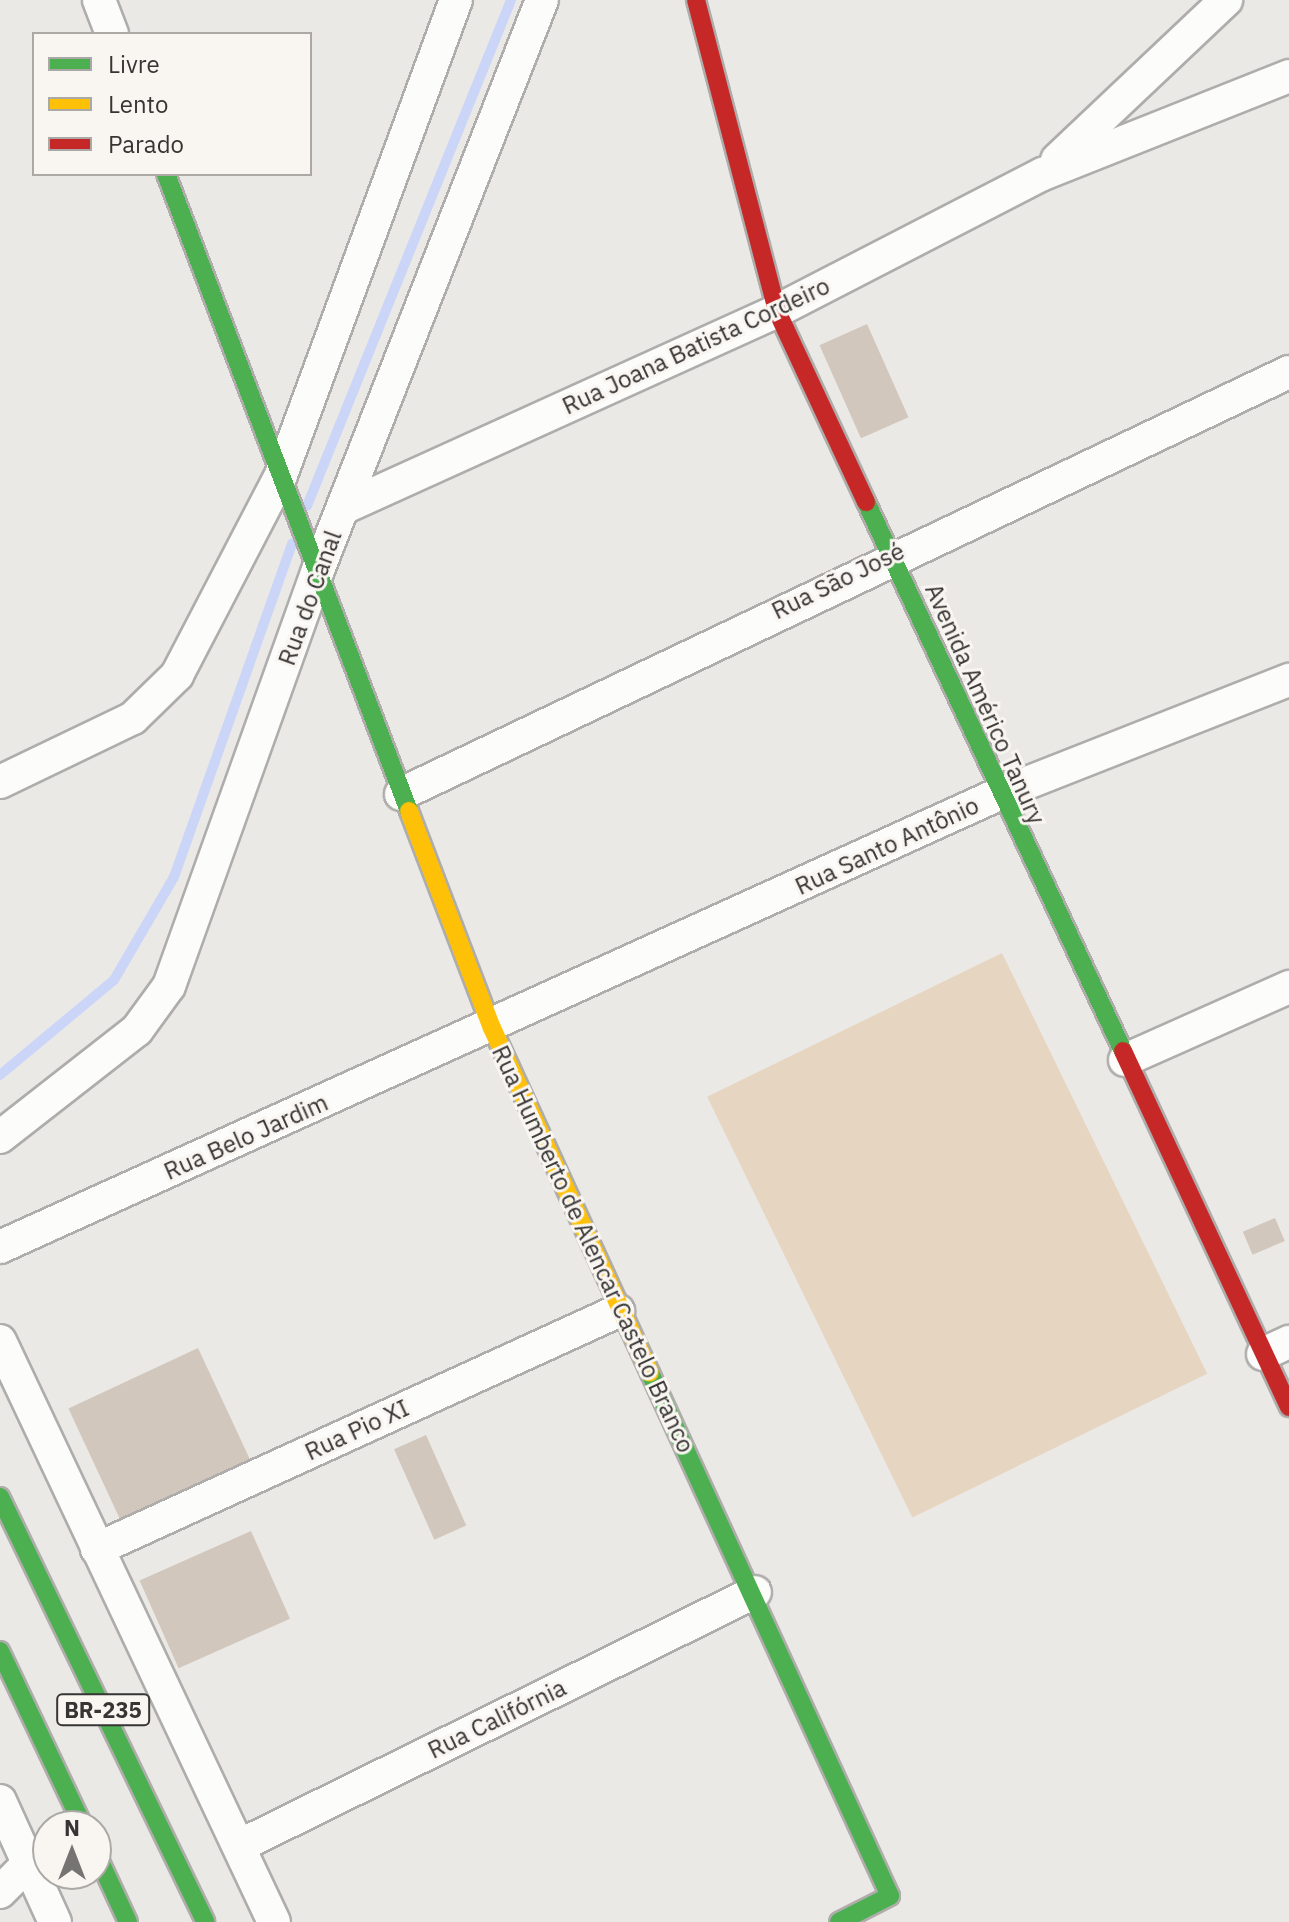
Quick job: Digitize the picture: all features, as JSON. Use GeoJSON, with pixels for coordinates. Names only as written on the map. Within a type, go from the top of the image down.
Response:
{"type":"FeatureCollection","features":[{"type":"Feature","properties":{"kind":"main road","name":"Avenida Américo Tanury"},"geometry":{"type":"LineString","coordinates":[[696,0],[777,311],[1125,1060],[1276,1348],[1289,1407]]}},
{"type":"Feature","properties":{"kind":"main road"},"geometry":{"type":"LineString","coordinates":[[167,176],[284,483]]}},
{"type":"Feature","properties":{"kind":"main road","name":"Rua Humberto de Alencar Castelo Branco"},"geometry":{"type":"LineString","coordinates":[[284,483],[492,1028],[618,1311],[755,1592],[890,1896],[845,1919]]}},
{"type":"Feature","properties":{"kind":"main road","name":"BR-235"},"geometry":{"type":"LineString","coordinates":[[0,1497],[205,1922]]}},
{"type":"Feature","properties":{"kind":"main road","name":"BR-235"},"geometry":{"type":"LineString","coordinates":[[0,1651],[75,1810]]}},
{"type":"Feature","properties":{"kind":"main road"},"geometry":{"type":"LineString","coordinates":[[112,1888],[128,1922]]}},
{"type":"Feature","properties":{"kind":"street"},"geometry":{"type":"LineString","coordinates":[[99,0],[111,32]]}},
{"type":"Feature","properties":{"kind":"street"},"geometry":{"type":"LineString","coordinates":[[0,782],[133,718],[177,675],[284,483],[456,0]]}},
{"type":"Feature","properties":{"kind":"street","name":"Rua do Canal"},"geometry":{"type":"LineString","coordinates":[[0,1137],[137,1030],[169,986],[314,559],[343,508],[542,0]]}},
{"type":"Feature","properties":{"kind":"street","name":"Rua Joana Batista Cordeiro"},"geometry":{"type":"LineString","coordinates":[[1043,174],[1226,0]]}},
{"type":"Feature","properties":{"kind":"street","name":"Rua Joana Batista Cordeiro"},"geometry":{"type":"LineString","coordinates":[[343,508],[777,311],[1043,174],[1289,76]]}},
{"type":"Feature","properties":{"kind":"street","name":"Rua São José"},"geometry":{"type":"LineString","coordinates":[[401,794],[891,555],[1285,372]]}},
{"type":"Feature","properties":{"kind":"street","name":"Rua Santo Antônio"},"geometry":{"type":"LineString","coordinates":[[492,1028],[999,794],[1289,680]]}},
{"type":"Feature","properties":{"kind":"street"},"geometry":{"type":"LineString","coordinates":[[1125,1060],[1289,987]]}},
{"type":"Feature","properties":{"kind":"street","name":"Rua Belo Jardim"},"geometry":{"type":"LineString","coordinates":[[0,1247],[492,1028]]}},
{"type":"Feature","properties":{"kind":"street","name":"Rua Pio XI"},"geometry":{"type":"LineString","coordinates":[[97,1549],[618,1311]]}},
{"type":"Feature","properties":{"kind":"street"},"geometry":{"type":"LineString","coordinates":[[0,1341],[274,1922]]}},
{"type":"Feature","properties":{"kind":"street","name":"Rua Califórnia"},"geometry":{"type":"LineString","coordinates":[[239,1846],[755,1592]]}},
{"type":"Feature","properties":{"kind":"street"},"geometry":{"type":"LineString","coordinates":[[0,1801],[55,1922]]}},
{"type":"Feature","properties":{"kind":"street"},"geometry":{"type":"LineString","coordinates":[[0,1892],[30,1862]]}},
{"type":"Feature","properties":{"kind":"shaded area"},"geometry":{"type":"Polygon","coordinates":[[[1002,953],[1207,1374],[912,1517],[707,1097],[1002,953]]]}},
{"type":"Feature","properties":{"kind":"building"},"geometry":{"type":"Polygon","coordinates":[[[867,324],[908,417],[861,438],[819,345],[867,324]]]}},
{"type":"Feature","properties":{"kind":"building"},"geometry":{"type":"Polygon","coordinates":[[[1275,1218],[1285,1241],[1253,1255],[1243,1232],[1275,1218]]]}},
{"type":"Feature","properties":{"kind":"building"},"geometry":{"type":"Polygon","coordinates":[[[198,1348],[251,1461],[121,1522],[68,1408],[198,1348]]]}},
{"type":"Feature","properties":{"kind":"building"},"geometry":{"type":"Polygon","coordinates":[[[426,1435],[466,1525],[434,1540],[394,1449],[426,1435]]]}},
{"type":"Feature","properties":{"kind":"building"},"geometry":{"type":"Polygon","coordinates":[[[251,1531],[290,1619],[179,1668],[140,1581],[251,1531]]]}},
{"type":"Feature","properties":{"kind":"waterway"},"geometry":{"type":"LineString","coordinates":[[307,506],[511,0]]}},
{"type":"Feature","properties":{"kind":"waterway"},"geometry":{"type":"LineString","coordinates":[[0,1075],[114,980],[174,877],[292,543]]}},
{"type":"Feature","properties":{"kind":"traffic: fast"},"geometry":{"type":"LineString","coordinates":[[167,176],[409,811]]}},
{"type":"Feature","properties":{"kind":"traffic: fast"},"geometry":{"type":"LineString","coordinates":[[866,502],[1123,1051]]}},
{"type":"Feature","properties":{"kind":"traffic: fast"},"geometry":{"type":"LineString","coordinates":[[650,1373],[890,1896],[839,1922]]}},
{"type":"Feature","properties":{"kind":"traffic: fast"},"geometry":{"type":"LineString","coordinates":[[0,1497],[205,1922]]}},
{"type":"Feature","properties":{"kind":"traffic: fast"},"geometry":{"type":"LineString","coordinates":[[0,1651],[75,1810]]}},
{"type":"Feature","properties":{"kind":"traffic: fast"},"geometry":{"type":"LineString","coordinates":[[112,1888],[128,1922]]}},
{"type":"Feature","properties":{"kind":"traffic: slow"},"geometry":{"type":"LineString","coordinates":[[409,811],[492,1028],[650,1373]]}},
{"type":"Feature","properties":{"kind":"traffic: jam"},"geometry":{"type":"LineString","coordinates":[[696,0],[777,311],[866,502]]}},
{"type":"Feature","properties":{"kind":"traffic: jam"},"geometry":{"type":"LineString","coordinates":[[1123,1051],[1289,1407]]}}]}
